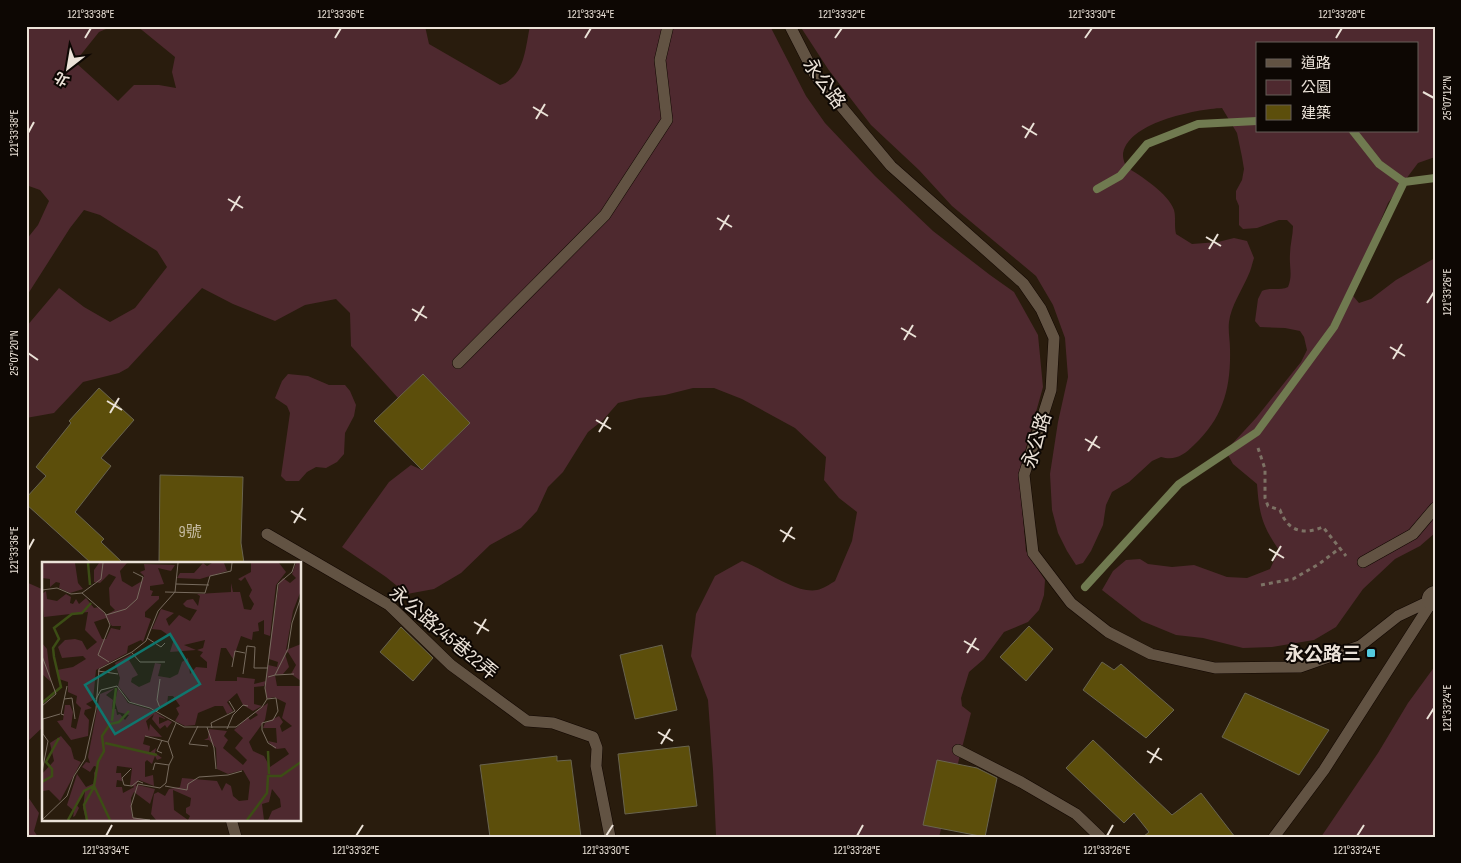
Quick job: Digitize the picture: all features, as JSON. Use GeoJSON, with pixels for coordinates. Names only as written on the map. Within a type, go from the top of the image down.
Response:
{"type":"FeatureCollection","features":[{"type":"Feature","properties":{"kind":"lane"},"geometry":{"type":"LineString","coordinates":[[458,362],[605,215],[667,120],[660,60],[668,26]]}},
{"type":"Feature","properties":{"kind":"lane","name":"永公路"},"geometry":{"type":"LineString","coordinates":[[790,26],[815,74],[891,166],[1023,283],[1041,309],[1054,338],[1051,390],[1024,476],[1033,553],[1071,603],[1108,632],[1151,654],[1215,668],[1272,668],[1300,667],[1360,646],[1398,616],[1435,598]]}},
{"type":"Feature","properties":{"kind":"lane"},"geometry":{"type":"LineString","coordinates":[[1362,562],[1413,534],[1435,508]]}},
{"type":"Feature","properties":{"kind":"lane","name":"永公路245巷22弄"},"geometry":{"type":"LineString","coordinates":[[267,534],[389,605],[451,665],[527,721],[553,723],[593,737],[598,748],[596,766],[610,837]]}},
{"type":"Feature","properties":{"kind":"lane"},"geometry":{"type":"LineString","coordinates":[[1274,837],[1324,770],[1435,598]]}},
{"type":"Feature","properties":{"kind":"lane"},"geometry":{"type":"LineString","coordinates":[[958,750],[1021,782],[1076,814],[1100,837]]}},
{"type":"Feature","properties":{"kind":"lane"},"geometry":{"type":"LineString","coordinates":[[231,820],[236,837]]}},
{"type":"Feature","properties":{"kind":"path"},"geometry":{"type":"LineString","coordinates":[[1258,448],[1265,469],[1265,498],[1268,506],[1280,510],[1282,518],[1293,528],[1311,532],[1323,526],[1351,563],[1362,562]]}},
{"type":"Feature","properties":{"kind":"path"},"geometry":{"type":"LineString","coordinates":[[1261,585],[1293,579],[1319,564],[1340,548]]}},
{"type":"Feature","properties":{"kind":"green space"},"geometry":{"type":"Polygon","coordinates":[[[26,26],[113,26],[99,32],[75,62],[118,101],[134,85],[159,85],[176,88],[172,72],[175,57],[137,26],[425,26],[429,44],[500,85],[515,76],[519,69],[525,53],[530,26],[770,26],[806,96],[825,123],[875,176],[933,231],[1014,292],[1038,335],[1043,387],[1019,473],[1026,551],[1045,580],[1044,595],[1039,610],[1028,622],[1004,632],[984,659],[969,672],[961,698],[962,706],[971,713],[939,837],[702,837],[716,835],[708,700],[691,656],[696,614],[715,576],[742,561],[789,584],[808,590],[817,590],[835,581],[852,541],[857,512],[839,498],[824,480],[826,457],[795,428],[742,399],[714,388],[693,388],[618,403],[603,420],[588,432],[563,472],[548,487],[537,511],[521,528],[490,545],[461,573],[434,589],[407,594],[342,547],[389,482],[411,465],[422,470],[470,423],[423,374],[398,398],[351,346],[350,313],[336,299],[305,305],[275,321],[233,304],[202,288],[128,368],[119,373],[83,382],[54,413],[26,418],[26,327],[59,288],[84,307],[110,322],[135,308],[167,267],[157,251],[100,215],[84,210],[70,228],[26,297],[26,240],[38,225],[49,201],[40,190],[26,185],[26,26]]]}},
{"type":"Feature","properties":{"kind":"green space"},"geometry":{"type":"Polygon","coordinates":[[[800,26],[1435,26],[1435,157],[1418,163],[1388,203],[1367,253],[1348,290],[1359,303],[1371,299],[1396,280],[1435,258],[1435,533],[1420,546],[1395,559],[1363,589],[1336,627],[1314,640],[1272,647],[1243,648],[1203,638],[1176,635],[1142,621],[1102,590],[1113,571],[1126,560],[1140,559],[1148,564],[1172,567],[1194,565],[1227,577],[1247,578],[1270,569],[1279,550],[1262,519],[1257,484],[1233,464],[1228,455],[1232,444],[1256,418],[1301,362],[1307,350],[1304,337],[1300,331],[1260,327],[1255,321],[1258,299],[1262,291],[1288,287],[1293,226],[1287,220],[1279,220],[1257,228],[1243,229],[1239,225],[1239,206],[1236,199],[1236,191],[1242,180],[1244,169],[1237,133],[1222,108],[1196,111],[1164,120],[1135,135],[1127,145],[1123,156],[1126,167],[1160,191],[1171,204],[1175,213],[1176,234],[1192,244],[1218,242],[1234,238],[1247,241],[1254,258],[1230,316],[1230,363],[1227,389],[1212,424],[1187,452],[1175,458],[1161,457],[1152,461],[1129,482],[1112,492],[1106,505],[1103,525],[1091,551],[1083,563],[1076,565],[1058,533],[1052,510],[1050,474],[1058,422],[1068,377],[1065,338],[1053,305],[1036,276],[952,206],[919,170],[871,125],[828,69],[800,26]]]}},
{"type":"Feature","properties":{"kind":"green space"},"geometry":{"type":"Polygon","coordinates":[[[288,374],[308,376],[329,385],[345,385],[356,405],[354,416],[345,433],[344,454],[337,462],[326,468],[316,467],[307,472],[299,481],[286,481],[281,476],[290,413],[287,406],[275,398],[282,381],[288,374]]]}},
{"type":"Feature","properties":{"kind":"green space"},"geometry":{"type":"Polygon","coordinates":[[[26,582],[42,589],[42,728],[26,743],[26,582]]]}},
{"type":"Feature","properties":{"kind":"green space"},"geometry":{"type":"Polygon","coordinates":[[[1435,666],[1435,837],[1321,837],[1378,753],[1408,703],[1435,666]]]}},
{"type":"Feature","properties":{"kind":"green space"},"geometry":{"type":"Polygon","coordinates":[[[26,794],[39,813],[34,831],[38,837],[26,837],[26,794]]]}},
{"type":"Feature","properties":{"kind":"building"},"geometry":{"type":"Polygon","coordinates":[[[423,374],[470,423],[422,470],[374,421],[423,374]]]}},
{"type":"Feature","properties":{"kind":"building"},"geometry":{"type":"Polygon","coordinates":[[[99,388],[134,420],[101,458],[111,466],[75,512],[104,539],[101,542],[122,562],[90,562],[26,504],[26,498],[46,476],[36,467],[71,423],[69,421],[99,388]]]}},
{"type":"Feature","properties":{"kind":"building"},"geometry":{"type":"Polygon","coordinates":[[[160,475],[243,477],[241,543],[244,562],[159,562],[160,475]]]}},
{"type":"Feature","properties":{"kind":"building"},"geometry":{"type":"Polygon","coordinates":[[[1029,626],[1053,649],[1026,681],[1000,657],[1029,626]]]}},
{"type":"Feature","properties":{"kind":"building"},"geometry":{"type":"Polygon","coordinates":[[[401,627],[433,658],[413,681],[380,652],[401,627]]]}},
{"type":"Feature","properties":{"kind":"building"},"geometry":{"type":"Polygon","coordinates":[[[662,645],[677,710],[635,719],[620,655],[662,645]]]}},
{"type":"Feature","properties":{"kind":"building"},"geometry":{"type":"Polygon","coordinates":[[[1102,662],[1114,670],[1121,664],[1174,710],[1146,738],[1083,690],[1102,662]]]}},
{"type":"Feature","properties":{"kind":"building"},"geometry":{"type":"Polygon","coordinates":[[[1245,693],[1329,730],[1299,775],[1222,737],[1245,693]]]}},
{"type":"Feature","properties":{"kind":"building"},"geometry":{"type":"Polygon","coordinates":[[[1093,740],[1172,815],[1201,793],[1235,837],[1143,837],[1149,832],[1134,813],[1124,823],[1066,768],[1093,740]]]}},
{"type":"Feature","properties":{"kind":"building"},"geometry":{"type":"Polygon","coordinates":[[[689,746],[697,806],[625,814],[618,754],[689,746]]]}},
{"type":"Feature","properties":{"kind":"building"},"geometry":{"type":"Polygon","coordinates":[[[557,756],[557,761],[571,760],[581,837],[490,837],[480,765],[557,756]]]}},
{"type":"Feature","properties":{"kind":"building"},"geometry":{"type":"Polygon","coordinates":[[[937,760],[977,768],[997,778],[985,837],[923,825],[937,760]]]}},
{"type":"Feature","properties":{"kind":"waterway"},"geometry":{"type":"LineString","coordinates":[[1097,189],[1120,176],[1147,144],[1198,124],[1256,121]]}},
{"type":"Feature","properties":{"kind":"waterway"},"geometry":{"type":"LineString","coordinates":[[1354,132],[1379,164],[1404,182],[1435,178]]}},
{"type":"Feature","properties":{"kind":"waterway"},"geometry":{"type":"LineString","coordinates":[[1085,587],[1179,484],[1257,432],[1334,327],[1404,182]]}},
{"type":"Feature","properties":{"kind":"place","name":"永公路三"},"geometry":{"type":"Point","coordinates":[1371,653]}}]}
